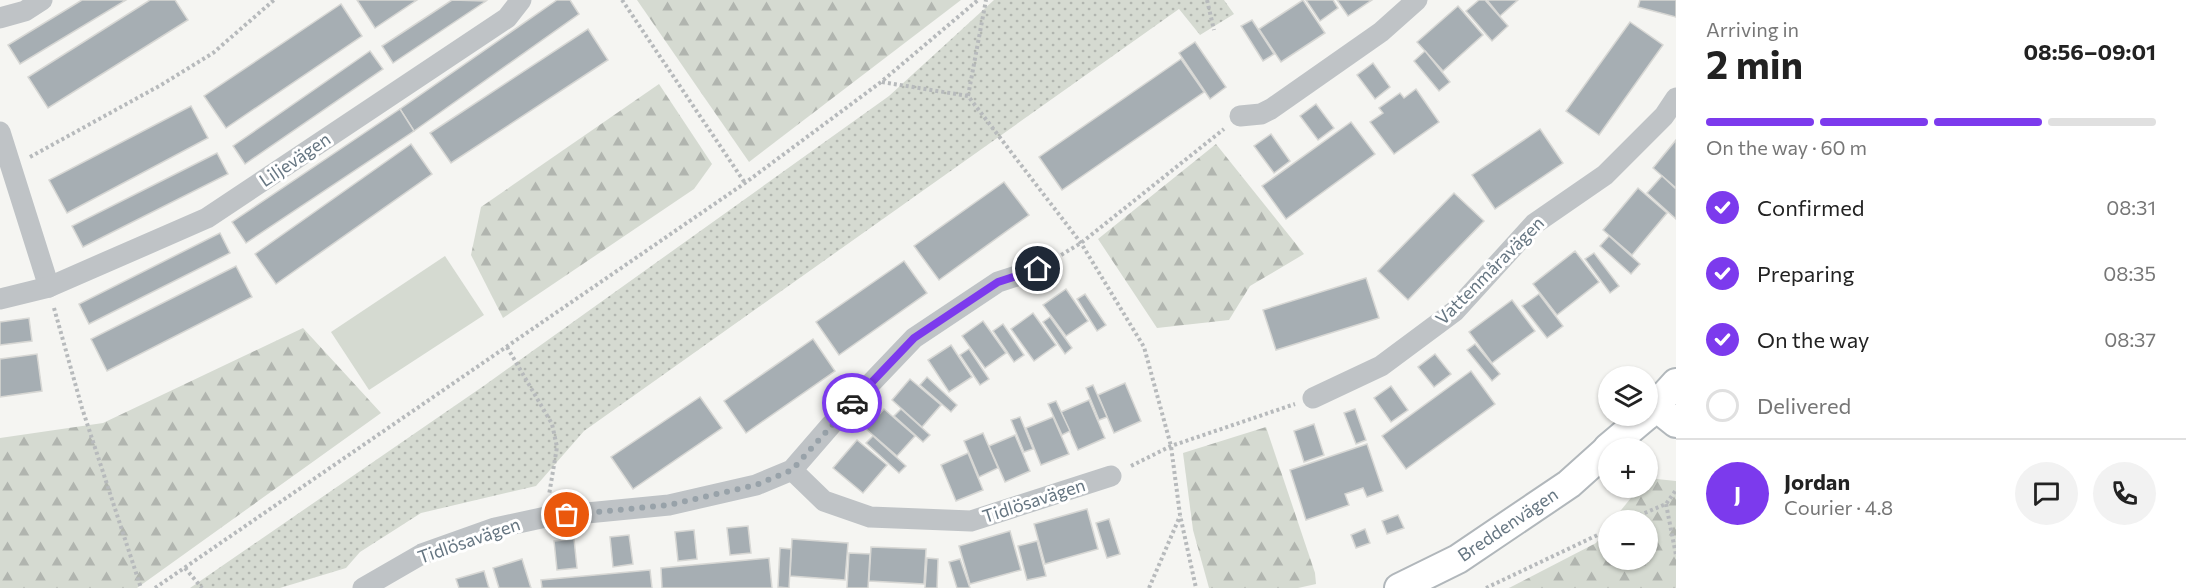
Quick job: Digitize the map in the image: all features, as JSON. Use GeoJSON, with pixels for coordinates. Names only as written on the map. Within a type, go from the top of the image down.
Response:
{"type":"FeatureCollection","features":[{"type":"Feature","properties":{"kind":"street"},"geometry":{"type":"LineString","coordinates":[[0,18],[25,11],[42,0]]}},
{"type":"Feature","properties":{"kind":"street","name":"Liljevägen"},"geometry":{"type":"LineString","coordinates":[[0,299],[49,287],[207,218],[507,18],[521,0]]}},
{"type":"Feature","properties":{"kind":"street"},"geometry":{"type":"LineString","coordinates":[[1240,116],[1261,114],[1271,109],[1381,32],[1417,0]]}},
{"type":"Feature","properties":{"kind":"street","name":"Vattenmåravägen"},"geometry":{"type":"LineString","coordinates":[[1313,398],[1381,366],[1455,311],[1534,224],[1605,175],[1664,116],[1676,98]]}},
{"type":"Feature","properties":{"kind":"street"},"geometry":{"type":"LineString","coordinates":[[0,132],[49,287]]}},
{"type":"Feature","properties":{"kind":"street","name":"Tidlösavägen"},"geometry":{"type":"LineString","coordinates":[[363,588],[422,554],[495,528],[546,517],[669,505],[756,485],[792,470],[831,425],[914,338],[998,282],[1038,269]]}},
{"type":"Feature","properties":{"kind":"street","name":"Breddenvägen"},"geometry":{"type":"LineString","coordinates":[[1658,412],[1676,383]]}},
{"type":"Feature","properties":{"kind":"street","name":"Breddenvägen"},"geometry":{"type":"LineString","coordinates":[[1624,438],[1640,426]]}},
{"type":"Feature","properties":{"kind":"street","name":"Breddenvägen"},"geometry":{"type":"LineString","coordinates":[[1399,588],[1458,559],[1569,484],[1598,458]]}},
{"type":"Feature","properties":{"kind":"street","name":"Tidlösavägen"},"geometry":{"type":"LineString","coordinates":[[792,470],[824,501],[870,517],[971,521],[1111,476]]}},
{"type":"Feature","properties":{"kind":"path"},"geometry":{"type":"LineString","coordinates":[[9,161],[33,157],[161,85],[213,53],[274,0]]}},
{"type":"Feature","properties":{"kind":"path"},"geometry":{"type":"LineString","coordinates":[[622,0],[744,183]]}},
{"type":"Feature","properties":{"kind":"path"},"geometry":{"type":"LineString","coordinates":[[155,588],[744,183],[881,82],[978,0]]}},
{"type":"Feature","properties":{"kind":"path"},"geometry":{"type":"LineString","coordinates":[[968,96],[986,0]]}},
{"type":"Feature","properties":{"kind":"path"},"geometry":{"type":"LineString","coordinates":[[1207,0],[1214,30]]}},
{"type":"Feature","properties":{"kind":"path"},"geometry":{"type":"LineString","coordinates":[[881,82],[968,96],[1081,243],[1144,348],[1171,446],[1180,515],[1196,588]]}},
{"type":"Feature","properties":{"kind":"path"},"geometry":{"type":"LineString","coordinates":[[1038,269],[1081,243],[1240,116]]}},
{"type":"Feature","properties":{"kind":"path"},"geometry":{"type":"LineString","coordinates":[[49,287],[82,408],[141,588]]}},
{"type":"Feature","properties":{"kind":"path"},"geometry":{"type":"LineString","coordinates":[[507,348],[552,424],[557,447],[546,517]]}},
{"type":"Feature","properties":{"kind":"path"},"geometry":{"type":"LineString","coordinates":[[1111,476],[1171,446],[1313,398]]}},
{"type":"Feature","properties":{"kind":"path"},"geometry":{"type":"LineString","coordinates":[[1652,510],[1666,504],[1676,490]]}},
{"type":"Feature","properties":{"kind":"path"},"geometry":{"type":"LineString","coordinates":[[1666,504],[1676,555]]}},
{"type":"Feature","properties":{"kind":"path"},"geometry":{"type":"LineString","coordinates":[[1149,588],[1180,515]]}},
{"type":"Feature","properties":{"kind":"path"},"geometry":{"type":"LineString","coordinates":[[1486,588],[1598,535]]}},
{"type":"Feature","properties":{"kind":"path"},"geometry":{"type":"LineString","coordinates":[[186,568],[202,588]]}},
{"type":"Feature","properties":{"kind":"green space"},"geometry":{"type":"Polygon","coordinates":[[[637,0],[961,0],[749,162],[637,0]]]}},
{"type":"Feature","properties":{"kind":"green space"},"geometry":{"type":"Polygon","coordinates":[[[994,0],[1224,0],[1234,14],[1200,35],[1179,9],[584,431],[536,486],[421,513],[360,552],[346,568],[280,588],[190,588],[485,385],[889,96],[994,0]]]}},
{"type":"Feature","properties":{"kind":"green space"},"geometry":{"type":"Polygon","coordinates":[[[659,84],[712,164],[694,189],[503,318],[471,255],[481,207],[659,84]]]}},
{"type":"Feature","properties":{"kind":"green space"},"geometry":{"type":"Polygon","coordinates":[[[1216,144],[1304,254],[1250,286],[1229,320],[1157,328],[1098,239],[1216,144]]]}},
{"type":"Feature","properties":{"kind":"green space"},"geometry":{"type":"Polygon","coordinates":[[[445,256],[484,315],[369,390],[331,332],[445,256]]]}},
{"type":"Feature","properties":{"kind":"green space"},"geometry":{"type":"Polygon","coordinates":[[[303,328],[381,413],[137,588],[0,588],[0,438],[103,423],[303,328]]]}},
{"type":"Feature","properties":{"kind":"green space"},"geometry":{"type":"Polygon","coordinates":[[[1266,427],[1315,573],[1316,584],[1298,588],[1209,588],[1193,530],[1183,453],[1266,427]]]}},
{"type":"Feature","properties":{"kind":"green space"},"geometry":{"type":"Polygon","coordinates":[[[1658,479],[1676,481],[1676,588],[1509,588],[1598,540],[1598,570],[1658,570],[1658,510],[1621,510],[1631,498],[1658,498],[1658,479]]]}},
{"type":"Feature","properties":{"kind":"building"},"geometry":{"type":"Polygon","coordinates":[[[82,0],[126,0],[20,64],[8,45],[82,0]]]}},
{"type":"Feature","properties":{"kind":"building"},"geometry":{"type":"Polygon","coordinates":[[[150,0],[175,0],[188,20],[48,108],[28,77],[150,0]]]}},
{"type":"Feature","properties":{"kind":"building"},"geometry":{"type":"Polygon","coordinates":[[[357,0],[417,0],[375,28],[357,0]]]}},
{"type":"Feature","properties":{"kind":"building"},"geometry":{"type":"Polygon","coordinates":[[[452,0],[486,1],[393,63],[382,46],[452,0]]]}},
{"type":"Feature","properties":{"kind":"building"},"geometry":{"type":"Polygon","coordinates":[[[557,0],[570,0],[579,14],[414,131],[400,109],[557,0]]]}},
{"type":"Feature","properties":{"kind":"building"},"geometry":{"type":"Polygon","coordinates":[[[1303,0],[1325,33],[1281,62],[1259,29],[1303,0]]]}},
{"type":"Feature","properties":{"kind":"building"},"geometry":{"type":"Polygon","coordinates":[[[1306,0],[1333,0],[1338,8],[1320,21],[1306,0]]]}},
{"type":"Feature","properties":{"kind":"building"},"geometry":{"type":"Polygon","coordinates":[[[1337,0],[1372,0],[1348,16],[1337,0]]]}},
{"type":"Feature","properties":{"kind":"building"},"geometry":{"type":"Polygon","coordinates":[[[1479,0],[1485,0],[1508,26],[1492,41],[1466,11],[1479,0]]]}},
{"type":"Feature","properties":{"kind":"building"},"geometry":{"type":"Polygon","coordinates":[[[1487,0],[1518,0],[1500,16],[1487,0]]]}},
{"type":"Feature","properties":{"kind":"building"},"geometry":{"type":"Polygon","coordinates":[[[1640,0],[1676,0],[1676,17],[1638,7],[1640,0]]]}},
{"type":"Feature","properties":{"kind":"building"},"geometry":{"type":"Polygon","coordinates":[[[341,4],[362,36],[226,128],[204,96],[341,4]]]}},
{"type":"Feature","properties":{"kind":"building"},"geometry":{"type":"Polygon","coordinates":[[[1458,6],[1483,35],[1443,71],[1417,42],[1458,6]]]}},
{"type":"Feature","properties":{"kind":"building"},"geometry":{"type":"Polygon","coordinates":[[[1252,20],[1274,54],[1263,61],[1241,26],[1252,20]]]}},
{"type":"Feature","properties":{"kind":"building"},"geometry":{"type":"Polygon","coordinates":[[[1630,22],[1663,45],[1599,135],[1566,111],[1630,22]]]}},
{"type":"Feature","properties":{"kind":"building"},"geometry":{"type":"Polygon","coordinates":[[[588,29],[608,60],[451,163],[430,133],[588,29]]]}},
{"type":"Feature","properties":{"kind":"building"},"geometry":{"type":"Polygon","coordinates":[[[1195,42],[1226,87],[1210,99],[1179,53],[1195,42]]]}},
{"type":"Feature","properties":{"kind":"building"},"geometry":{"type":"Polygon","coordinates":[[[370,51],[383,69],[245,164],[233,146],[370,51]]]}},
{"type":"Feature","properties":{"kind":"building"},"geometry":{"type":"Polygon","coordinates":[[[1425,51],[1450,82],[1439,91],[1414,61],[1425,51]]]}},
{"type":"Feature","properties":{"kind":"building"},"geometry":{"type":"Polygon","coordinates":[[[1181,59],[1204,92],[1062,190],[1039,157],[1181,59]]]}},
{"type":"Feature","properties":{"kind":"building"},"geometry":{"type":"Polygon","coordinates":[[[1373,63],[1390,87],[1375,99],[1357,75],[1373,63]]]}},
{"type":"Feature","properties":{"kind":"building"},"geometry":{"type":"Polygon","coordinates":[[[1416,89],[1439,122],[1394,154],[1370,122],[1383,113],[1379,108],[1400,93],[1404,98],[1416,89]]]}},
{"type":"Feature","properties":{"kind":"building"},"geometry":{"type":"Polygon","coordinates":[[[1316,104],[1334,128],[1318,140],[1300,116],[1316,104]]]}},
{"type":"Feature","properties":{"kind":"building"},"geometry":{"type":"Polygon","coordinates":[[[191,106],[208,138],[67,213],[49,180],[191,106]]]}},
{"type":"Feature","properties":{"kind":"building"},"geometry":{"type":"Polygon","coordinates":[[[400,109],[414,131],[246,243],[232,222],[400,109]]]}},
{"type":"Feature","properties":{"kind":"building"},"geometry":{"type":"Polygon","coordinates":[[[1351,122],[1375,154],[1286,219],[1262,186],[1351,122]]]}},
{"type":"Feature","properties":{"kind":"building"},"geometry":{"type":"Polygon","coordinates":[[[1540,129],[1563,163],[1495,209],[1472,175],[1540,129]]]}},
{"type":"Feature","properties":{"kind":"building"},"geometry":{"type":"Polygon","coordinates":[[[1271,134],[1290,161],[1274,173],[1254,146],[1271,134]]]}},
{"type":"Feature","properties":{"kind":"building"},"geometry":{"type":"Polygon","coordinates":[[[1676,140],[1676,188],[1653,168],[1676,140]]]}},
{"type":"Feature","properties":{"kind":"building"},"geometry":{"type":"Polygon","coordinates":[[[411,144],[432,174],[276,284],[255,254],[411,144]]]}},
{"type":"Feature","properties":{"kind":"building"},"geometry":{"type":"Polygon","coordinates":[[[217,153],[228,174],[83,247],[72,226],[217,153]]]}},
{"type":"Feature","properties":{"kind":"building"},"geometry":{"type":"Polygon","coordinates":[[[1662,176],[1676,189],[1676,219],[1647,193],[1662,176]]]}},
{"type":"Feature","properties":{"kind":"building"},"geometry":{"type":"Polygon","coordinates":[[[1004,182],[1029,215],[939,280],[914,246],[1004,182]]]}},
{"type":"Feature","properties":{"kind":"building"},"geometry":{"type":"Polygon","coordinates":[[[1638,188],[1667,213],[1632,255],[1603,230],[1638,188]]]}},
{"type":"Feature","properties":{"kind":"building"},"geometry":{"type":"Polygon","coordinates":[[[1454,193],[1484,221],[1408,300],[1378,271],[1454,193]]]}},
{"type":"Feature","properties":{"kind":"building"},"geometry":{"type":"Polygon","coordinates":[[[220,233],[230,253],[89,324],[79,304],[220,233]]]}},
{"type":"Feature","properties":{"kind":"building"},"geometry":{"type":"Polygon","coordinates":[[[1609,236],[1640,264],[1631,274],[1600,246],[1609,236]]]}},
{"type":"Feature","properties":{"kind":"building"},"geometry":{"type":"Polygon","coordinates":[[[1575,251],[1599,282],[1557,315],[1533,284],[1575,251]]]}},
{"type":"Feature","properties":{"kind":"building"},"geometry":{"type":"Polygon","coordinates":[[[1594,253],[1619,286],[1610,293],[1585,259],[1594,253]]]}},
{"type":"Feature","properties":{"kind":"building"},"geometry":{"type":"Polygon","coordinates":[[[904,261],[927,293],[839,355],[816,322],[904,261]]]}},
{"type":"Feature","properties":{"kind":"building"},"geometry":{"type":"Polygon","coordinates":[[[236,266],[252,297],[107,371],[91,339],[236,266]]]}},
{"type":"Feature","properties":{"kind":"building"},"geometry":{"type":"Polygon","coordinates":[[[1366,278],[1379,318],[1276,350],[1263,310],[1366,278]]]}},
{"type":"Feature","properties":{"kind":"building"},"geometry":{"type":"Polygon","coordinates":[[[1066,289],[1088,321],[1066,336],[1043,305],[1066,289]]]}},
{"type":"Feature","properties":{"kind":"building"},"geometry":{"type":"Polygon","coordinates":[[[1085,294],[1106,325],[1097,331],[1077,299],[1085,294]]]}},
{"type":"Feature","properties":{"kind":"building"},"geometry":{"type":"Polygon","coordinates":[[[1539,294],[1563,326],[1547,338],[1522,306],[1539,294]]]}},
{"type":"Feature","properties":{"kind":"building"},"geometry":{"type":"Polygon","coordinates":[[[1512,300],[1535,331],[1492,363],[1469,332],[1512,300]]]}},
{"type":"Feature","properties":{"kind":"building"},"geometry":{"type":"Polygon","coordinates":[[[1033,313],[1056,345],[1034,361],[1011,329],[1033,313]]]}},
{"type":"Feature","properties":{"kind":"building"},"geometry":{"type":"Polygon","coordinates":[[[1050,317],[1072,348],[1065,354],[1043,322],[1050,317]]]}},
{"type":"Feature","properties":{"kind":"building"},"geometry":{"type":"Polygon","coordinates":[[[29,318],[32,341],[0,345],[0,322],[29,318]]]}},
{"type":"Feature","properties":{"kind":"building"},"geometry":{"type":"Polygon","coordinates":[[[983,321],[1006,353],[985,368],[962,336],[983,321]]]}},
{"type":"Feature","properties":{"kind":"building"},"geometry":{"type":"Polygon","coordinates":[[[1003,324],[1024,355],[1014,362],[993,331],[1003,324]]]}},
{"type":"Feature","properties":{"kind":"building"},"geometry":{"type":"Polygon","coordinates":[[[813,339],[835,371],[746,433],[724,401],[813,339]]]}},
{"type":"Feature","properties":{"kind":"building"},"geometry":{"type":"Polygon","coordinates":[[[1475,344],[1500,374],[1492,381],[1467,350],[1475,344]]]}},
{"type":"Feature","properties":{"kind":"building"},"geometry":{"type":"Polygon","coordinates":[[[951,345],[972,377],[949,392],[928,360],[951,345]]]}},
{"type":"Feature","properties":{"kind":"building"},"geometry":{"type":"Polygon","coordinates":[[[969,349],[989,379],[980,385],[960,355],[969,349]]]}},
{"type":"Feature","properties":{"kind":"building"},"geometry":{"type":"Polygon","coordinates":[[[37,354],[42,391],[0,397],[0,359],[37,354]]]}},
{"type":"Feature","properties":{"kind":"building"},"geometry":{"type":"Polygon","coordinates":[[[1435,354],[1451,374],[1434,387],[1418,367],[1435,354]]]}},
{"type":"Feature","properties":{"kind":"building"},"geometry":{"type":"Polygon","coordinates":[[[1471,371],[1495,404],[1406,469],[1382,436],[1471,371]]]}},
{"type":"Feature","properties":{"kind":"building"},"geometry":{"type":"Polygon","coordinates":[[[927,377],[957,405],[951,412],[920,385],[927,377]]]}},
{"type":"Feature","properties":{"kind":"building"},"geometry":{"type":"Polygon","coordinates":[[[910,379],[941,405],[922,427],[892,400],[910,379]]]}},
{"type":"Feature","properties":{"kind":"building"},"geometry":{"type":"Polygon","coordinates":[[[1125,383],[1141,421],[1114,433],[1098,395],[1125,383]]]}},
{"type":"Feature","properties":{"kind":"building"},"geometry":{"type":"Polygon","coordinates":[[[1093,385],[1107,417],[1099,420],[1086,388],[1093,385]]]}},
{"type":"Feature","properties":{"kind":"building"},"geometry":{"type":"Polygon","coordinates":[[[1391,386],[1408,410],[1391,422],[1374,398],[1391,386]]]}},
{"type":"Feature","properties":{"kind":"building"},"geometry":{"type":"Polygon","coordinates":[[[700,397],[722,428],[633,489],[611,457],[700,397]]]}},
{"type":"Feature","properties":{"kind":"building"},"geometry":{"type":"Polygon","coordinates":[[[1089,400],[1105,438],[1078,450],[1061,412],[1089,400]]]}},
{"type":"Feature","properties":{"kind":"building"},"geometry":{"type":"Polygon","coordinates":[[[1056,401],[1070,431],[1062,435],[1048,404],[1056,401]]]}},
{"type":"Feature","properties":{"kind":"building"},"geometry":{"type":"Polygon","coordinates":[[[884,409],[915,436],[897,456],[866,429],[884,409]]]}},
{"type":"Feature","properties":{"kind":"building"},"geometry":{"type":"Polygon","coordinates":[[[901,409],[930,435],[923,442],[894,416],[901,409]]]}},
{"type":"Feature","properties":{"kind":"building"},"geometry":{"type":"Polygon","coordinates":[[[1355,409],[1366,440],[1356,444],[1344,413],[1355,409]]]}},
{"type":"Feature","properties":{"kind":"building"},"geometry":{"type":"Polygon","coordinates":[[[1020,417],[1033,449],[1024,452],[1011,420],[1020,417]]]}},
{"type":"Feature","properties":{"kind":"building"},"geometry":{"type":"Polygon","coordinates":[[[1053,417],[1069,454],[1041,465],[1026,428],[1053,417]]]}},
{"type":"Feature","properties":{"kind":"building"},"geometry":{"type":"Polygon","coordinates":[[[1314,424],[1324,455],[1304,462],[1294,431],[1314,424]]]}},
{"type":"Feature","properties":{"kind":"building"},"geometry":{"type":"Polygon","coordinates":[[[983,433],[998,468],[979,477],[964,441],[983,433]]]}},
{"type":"Feature","properties":{"kind":"building"},"geometry":{"type":"Polygon","coordinates":[[[1015,435],[1030,471],[1005,482],[989,446],[1015,435]]]}},
{"type":"Feature","properties":{"kind":"building"},"geometry":{"type":"Polygon","coordinates":[[[873,436],[906,466],[899,473],[866,443],[873,436]]]}},
{"type":"Feature","properties":{"kind":"building"},"geometry":{"type":"Polygon","coordinates":[[[857,440],[887,465],[863,493],[833,468],[857,440]]]}},
{"type":"Feature","properties":{"kind":"building"},"geometry":{"type":"Polygon","coordinates":[[[1367,444],[1383,491],[1367,497],[1363,488],[1345,494],[1349,505],[1306,520],[1290,470],[1367,444]]]}},
{"type":"Feature","properties":{"kind":"building"},"geometry":{"type":"Polygon","coordinates":[[[968,453],[983,490],[956,501],[941,465],[968,453]]]}},
{"type":"Feature","properties":{"kind":"building"},"geometry":{"type":"Polygon","coordinates":[[[1087,509],[1098,549],[1045,564],[1034,524],[1087,509]]]}},
{"type":"Feature","properties":{"kind":"building"},"geometry":{"type":"Polygon","coordinates":[[[1398,515],[1404,528],[1387,534],[1382,521],[1398,515]]]}},
{"type":"Feature","properties":{"kind":"building"},"geometry":{"type":"Polygon","coordinates":[[[1109,519],[1120,554],[1107,558],[1096,523],[1109,519]]]}},
{"type":"Feature","properties":{"kind":"building"},"geometry":{"type":"Polygon","coordinates":[[[748,526],[751,553],[730,555],[727,528],[748,526]]]}},
{"type":"Feature","properties":{"kind":"building"},"geometry":{"type":"Polygon","coordinates":[[[1365,529],[1370,543],[1356,548],[1351,535],[1365,529]]]}},
{"type":"Feature","properties":{"kind":"building"},"geometry":{"type":"Polygon","coordinates":[[[694,530],[697,559],[678,561],[675,532],[694,530]]]}},
{"type":"Feature","properties":{"kind":"building"},"geometry":{"type":"Polygon","coordinates":[[[1010,531],[1021,570],[970,584],[959,546],[1010,531]]]}},
{"type":"Feature","properties":{"kind":"building"},"geometry":{"type":"Polygon","coordinates":[[[629,535],[633,564],[613,567],[610,537],[629,535]]]}},
{"type":"Feature","properties":{"kind":"building"},"geometry":{"type":"Polygon","coordinates":[[[574,539],[577,568],[557,570],[554,541],[574,539]]]}},
{"type":"Feature","properties":{"kind":"building"},"geometry":{"type":"Polygon","coordinates":[[[792,539],[848,543],[845,580],[790,576],[792,539]]]}},
{"type":"Feature","properties":{"kind":"building"},"geometry":{"type":"Polygon","coordinates":[[[1037,541],[1046,576],[1027,580],[1018,546],[1037,541]]]}},
{"type":"Feature","properties":{"kind":"building"},"geometry":{"type":"Polygon","coordinates":[[[871,547],[926,549],[924,584],[869,581],[871,547]]]}},
{"type":"Feature","properties":{"kind":"building"},"geometry":{"type":"Polygon","coordinates":[[[780,548],[791,549],[789,588],[778,587],[780,548]]]}},
{"type":"Feature","properties":{"kind":"building"},"geometry":{"type":"Polygon","coordinates":[[[849,553],[870,554],[868,588],[847,588],[849,553]]]}},
{"type":"Feature","properties":{"kind":"building"},"geometry":{"type":"Polygon","coordinates":[[[769,558],[772,588],[662,588],[661,568],[769,558]]]}},
{"type":"Feature","properties":{"kind":"building"},"geometry":{"type":"Polygon","coordinates":[[[927,558],[938,559],[937,588],[925,588],[927,558]]]}},
{"type":"Feature","properties":{"kind":"building"},"geometry":{"type":"Polygon","coordinates":[[[522,559],[531,588],[499,588],[493,568],[522,559]]]}},
{"type":"Feature","properties":{"kind":"building"},"geometry":{"type":"Polygon","coordinates":[[[960,559],[970,588],[957,588],[949,562],[960,559]]]}},
{"type":"Feature","properties":{"kind":"building"},"geometry":{"type":"Polygon","coordinates":[[[650,570],[652,588],[542,588],[541,580],[650,570]]]}},
{"type":"Feature","properties":{"kind":"building"},"geometry":{"type":"Polygon","coordinates":[[[484,571],[489,588],[459,588],[456,579],[484,571]]]}},
{"type":"Feature","properties":{"kind":"way so far"},"geometry":{"type":"LineString","coordinates":[[567,515],[669,505],[756,485],[792,470],[852,403]]}},
{"type":"Feature","properties":{"kind":"route"},"geometry":{"type":"LineString","coordinates":[[852,403],[914,338],[998,282],[1038,269]]}}]}
